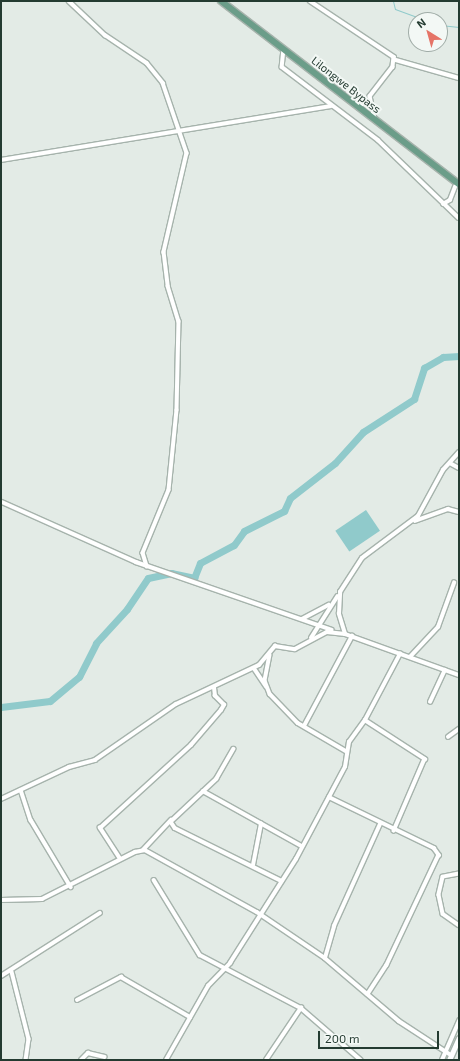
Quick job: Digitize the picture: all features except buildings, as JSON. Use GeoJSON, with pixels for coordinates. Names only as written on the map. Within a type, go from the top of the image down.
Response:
{"type":"FeatureCollection","features":[{"type":"Feature","properties":{"kind":"main road","name":"Lilongwe Bypass"},"geometry":{"type":"LineString","coordinates":[[221,1],[228,4],[376,120],[457,186]]}},
{"type":"Feature","properties":{"kind":"main road"},"geometry":{"type":"LineString","coordinates":[[450,1058],[459,1038]]}},
{"type":"Feature","properties":{"kind":"street"},"geometry":{"type":"LineString","coordinates":[[69,1],[105,35],[147,63],[163,83],[179,131],[187,164],[173,203],[164,252],[170,295],[179,321],[177,410],[169,490],[143,553],[147,566]]}},
{"type":"Feature","properties":{"kind":"street"},"geometry":{"type":"LineString","coordinates":[[310,1],[389,52],[396,60],[459,78]]}},
{"type":"Feature","properties":{"kind":"street"},"geometry":{"type":"LineString","coordinates":[[284,49],[282,67],[331,106],[378,140],[442,204],[459,218]]}},
{"type":"Feature","properties":{"kind":"street"},"geometry":{"type":"LineString","coordinates":[[358,107],[370,99],[396,60]]}},
{"type":"Feature","properties":{"kind":"street"},"geometry":{"type":"LineString","coordinates":[[370,99],[376,120]]}},
{"type":"Feature","properties":{"kind":"street"},"geometry":{"type":"LineString","coordinates":[[1,160],[331,106]]}},
{"type":"Feature","properties":{"kind":"street"},"geometry":{"type":"LineString","coordinates":[[442,204],[450,200],[457,186]]}},
{"type":"Feature","properties":{"kind":"street"},"geometry":{"type":"LineString","coordinates":[[414,521],[450,463],[459,452]]}},
{"type":"Feature","properties":{"kind":"street"},"geometry":{"type":"LineString","coordinates":[[450,463],[459,468]]}},
{"type":"Feature","properties":{"kind":"street"},"geometry":{"type":"LineString","coordinates":[[2,502],[147,566],[248,598],[317,625],[352,636],[459,675]]}},
{"type":"Feature","properties":{"kind":"street"},"geometry":{"type":"LineString","coordinates":[[311,639],[317,625],[362,558],[414,521],[448,509],[459,512]]}},
{"type":"Feature","properties":{"kind":"street"},"geometry":{"type":"LineString","coordinates":[[410,657],[438,627],[454,583]]}},
{"type":"Feature","properties":{"kind":"street"},"geometry":{"type":"LineString","coordinates":[[337,597],[345,634]]}},
{"type":"Feature","properties":{"kind":"street"},"geometry":{"type":"LineString","coordinates":[[302,619],[331,603]]}},
{"type":"Feature","properties":{"kind":"street"},"geometry":{"type":"LineString","coordinates":[[1,799],[69,767],[95,760],[176,704],[214,688],[254,668],[278,645],[295,649],[311,639],[333,630]]}},
{"type":"Feature","properties":{"kind":"street"},"geometry":{"type":"LineString","coordinates":[[304,726],[352,636]]}},
{"type":"Feature","properties":{"kind":"street"},"geometry":{"type":"LineString","coordinates":[[266,687],[271,652]]}},
{"type":"Feature","properties":{"kind":"street"},"geometry":{"type":"LineString","coordinates":[[166,1060],[208,986],[225,968],[282,881],[345,767],[346,751],[365,720],[400,654]]}},
{"type":"Feature","properties":{"kind":"street"},"geometry":{"type":"LineString","coordinates":[[254,668],[266,687],[286,712],[304,726],[346,751]]}},
{"type":"Feature","properties":{"kind":"street"},"geometry":{"type":"LineString","coordinates":[[430,702],[445,670]]}},
{"type":"Feature","properties":{"kind":"street"},"geometry":{"type":"LineString","coordinates":[[120,860],[101,832],[102,826],[210,725],[223,707],[214,688]]}},
{"type":"Feature","properties":{"kind":"street"},"geometry":{"type":"LineString","coordinates":[[365,720],[425,759],[394,831]]}},
{"type":"Feature","properties":{"kind":"street"},"geometry":{"type":"LineString","coordinates":[[448,737],[459,729]]}},
{"type":"Feature","properties":{"kind":"street"},"geometry":{"type":"LineString","coordinates":[[1,900],[37,900],[71,887],[120,860],[143,850],[172,819],[217,779],[234,749]]}},
{"type":"Feature","properties":{"kind":"street"},"geometry":{"type":"LineString","coordinates":[[21,790],[31,820],[71,887]]}},
{"type":"Feature","properties":{"kind":"street"},"geometry":{"type":"LineString","coordinates":[[203,791],[302,846]]}},
{"type":"Feature","properties":{"kind":"street"},"geometry":{"type":"LineString","coordinates":[[329,797],[394,831],[434,848],[439,856],[387,965],[368,994]]}},
{"type":"Feature","properties":{"kind":"street"},"geometry":{"type":"LineString","coordinates":[[172,819],[175,828],[253,865],[282,881]]}},
{"type":"Feature","properties":{"kind":"street"},"geometry":{"type":"LineString","coordinates":[[253,865],[261,824]]}},
{"type":"Feature","properties":{"kind":"street"},"geometry":{"type":"LineString","coordinates":[[325,958],[334,926],[380,824]]}},
{"type":"Feature","properties":{"kind":"street"},"geometry":{"type":"LineString","coordinates":[[143,850],[261,915],[325,958],[399,1021],[445,1051],[450,1058]]}},
{"type":"Feature","properties":{"kind":"street"},"geometry":{"type":"LineString","coordinates":[[459,874],[443,878],[438,895],[443,914],[459,925]]}},
{"type":"Feature","properties":{"kind":"street"},"geometry":{"type":"LineString","coordinates":[[154,880],[194,948],[225,968],[301,1008],[361,1060]]}},
{"type":"Feature","properties":{"kind":"street"},"geometry":{"type":"LineString","coordinates":[[1,976],[12,972],[16,965],[100,913]]}},
{"type":"Feature","properties":{"kind":"street"},"geometry":{"type":"LineString","coordinates":[[12,972],[29,1039],[26,1060]]}},
{"type":"Feature","properties":{"kind":"street"},"geometry":{"type":"LineString","coordinates":[[77,1000],[121,977],[190,1017]]}},
{"type":"Feature","properties":{"kind":"street"},"geometry":{"type":"LineString","coordinates":[[266,1060],[301,1008]]}},
{"type":"Feature","properties":{"kind":"street"},"geometry":{"type":"LineString","coordinates":[[442,1060],[459,1021]]}},
{"type":"Feature","properties":{"kind":"street"},"geometry":{"type":"LineString","coordinates":[[82,1060],[88,1053],[105,1057]]}},
{"type":"Feature","properties":{"kind":"water"},"geometry":{"type":"Polygon","coordinates":[[[366,510],[380,531],[349,551],[335,531],[366,510]]]}},
{"type":"Feature","properties":{"kind":"waterway"},"geometry":{"type":"LineString","coordinates":[[393,1],[395,9],[408,14]]}},
{"type":"Feature","properties":{"kind":"waterway"},"geometry":{"type":"LineString","coordinates":[[448,26],[459,27]]}},
{"type":"Feature","properties":{"kind":"waterway"},"geometry":{"type":"LineString","coordinates":[[1,707],[50,701],[79,677],[96,643],[127,609],[148,578],[171,573],[194,578],[200,563],[234,545],[244,531],[284,511],[290,498],[335,463],[363,432],[414,399],[424,368],[443,357],[459,356]]}}]}
